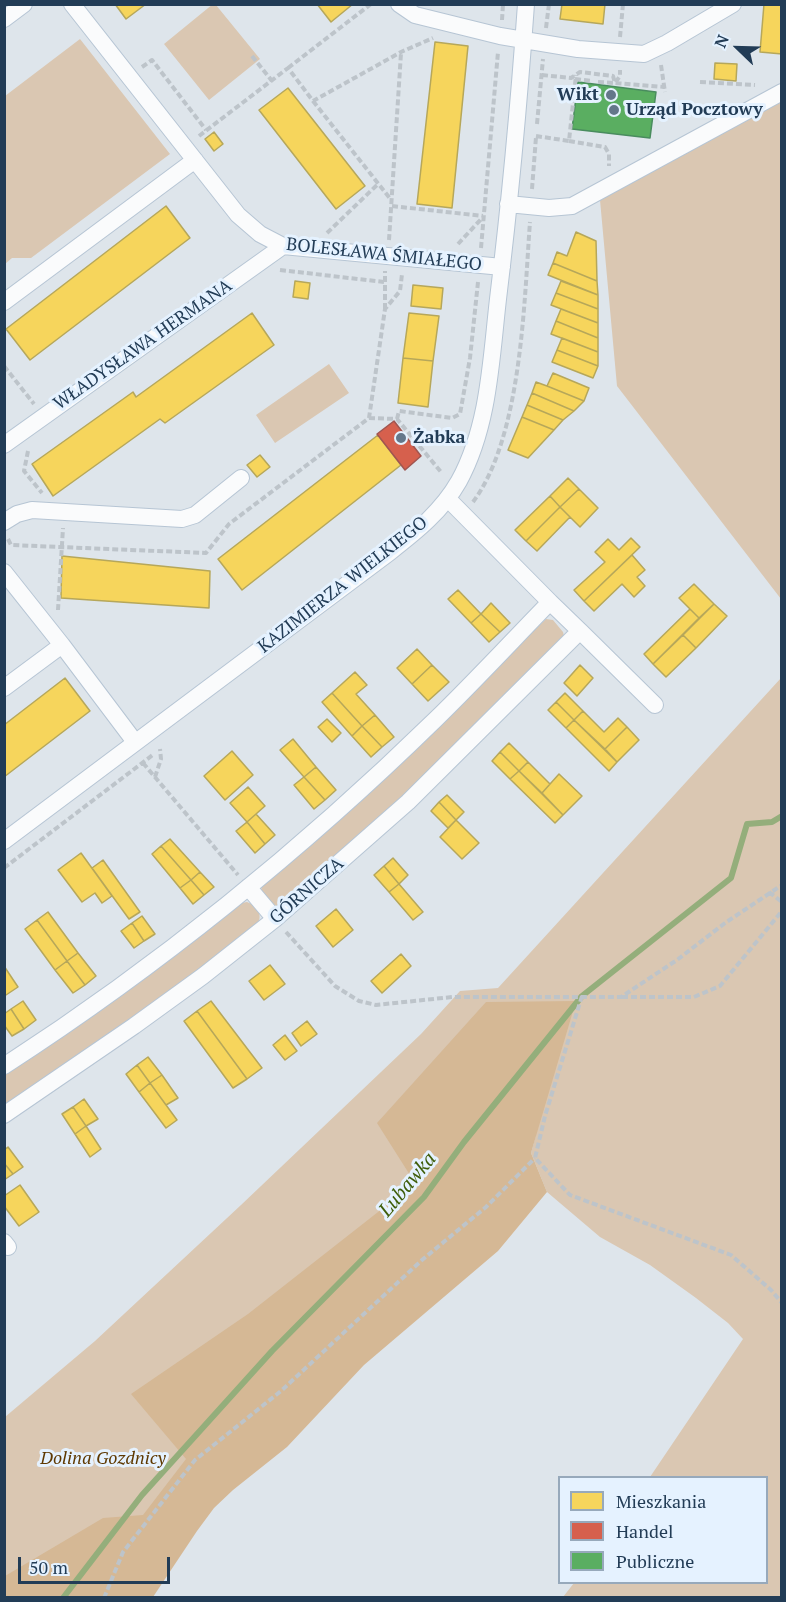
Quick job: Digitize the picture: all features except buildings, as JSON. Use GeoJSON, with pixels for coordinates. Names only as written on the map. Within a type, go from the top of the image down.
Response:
{"type":"FeatureCollection","features":[{"type":"Feature","properties":{"kind":"street"},"geometry":{"type":"LineString","coordinates":[[4,20],[24,4]]}},
{"type":"Feature","properties":{"kind":"street","name":"BOLESŁAWA ŚMIAŁEGO"},"geometry":{"type":"LineString","coordinates":[[72,4],[238,215],[261,234],[283,246],[386,247],[502,267]]}},
{"type":"Feature","properties":{"kind":"street"},"geometry":{"type":"LineString","coordinates":[[399,4],[416,15],[524,41],[618,53],[644,54],[668,44],[733,4]]}},
{"type":"Feature","properties":{"kind":"street","name":"KAZIMIERZA WIELKIEGO"},"geometry":{"type":"LineString","coordinates":[[4,841],[390,552],[421,528],[448,499],[470,458],[487,399],[502,267],[526,4]]}},
{"type":"Feature","properties":{"kind":"street"},"geometry":{"type":"LineString","coordinates":[[508,204],[549,208],[572,206],[782,92]]}},
{"type":"Feature","properties":{"kind":"street"},"geometry":{"type":"LineString","coordinates":[[4,302],[190,153]]}},
{"type":"Feature","properties":{"kind":"street","name":"WŁADYSŁAWA HERMANA"},"geometry":{"type":"LineString","coordinates":[[4,445],[283,246]]}},
{"type":"Feature","properties":{"kind":"street"},"geometry":{"type":"LineString","coordinates":[[4,522],[17,514],[32,510],[182,519],[195,515],[241,478]]}},
{"type":"Feature","properties":{"kind":"street"},"geometry":{"type":"LineString","coordinates":[[448,499],[655,705]]}},
{"type":"Feature","properties":{"kind":"street"},"geometry":{"type":"LineString","coordinates":[[4,572],[135,742]]}},
{"type":"Feature","properties":{"kind":"street"},"geometry":{"type":"LineString","coordinates":[[4,1066],[155,962],[248,887],[340,808],[436,719],[550,602]]}},
{"type":"Feature","properties":{"kind":"street","name":"GÓRNICZA"},"geometry":{"type":"LineString","coordinates":[[4,1115],[151,1013],[275,919],[408,802],[580,631]]}},
{"type":"Feature","properties":{"kind":"street"},"geometry":{"type":"LineString","coordinates":[[4,688],[62,645]]}},
{"type":"Feature","properties":{"kind":"street"},"geometry":{"type":"LineString","coordinates":[[248,887],[275,919]]}},
{"type":"Feature","properties":{"kind":"path"},"geometry":{"type":"LineString","coordinates":[[190,153],[206,130],[371,4]]}},
{"type":"Feature","properties":{"kind":"path"},"geometry":{"type":"LineString","coordinates":[[472,250],[481,250],[503,4]]}},
{"type":"Feature","properties":{"kind":"path"},"geometry":{"type":"LineString","coordinates":[[532,193],[549,4]]}},
{"type":"Feature","properties":{"kind":"path"},"geometry":{"type":"LineString","coordinates":[[618,53],[623,4]]}},
{"type":"Feature","properties":{"kind":"path"},"geometry":{"type":"LineString","coordinates":[[313,101],[401,52],[435,37]]}},
{"type":"Feature","properties":{"kind":"path"},"geometry":{"type":"LineString","coordinates":[[401,52],[392,203],[386,247],[385,309],[369,418],[397,419],[441,472]]}},
{"type":"Feature","properties":{"kind":"path"},"geometry":{"type":"LineString","coordinates":[[252,56],[272,81]]}},
{"type":"Feature","properties":{"kind":"path"},"geometry":{"type":"LineString","coordinates":[[141,68],[152,60],[206,130]]}},
{"type":"Feature","properties":{"kind":"path"},"geometry":{"type":"LineString","coordinates":[[598,82],[665,90],[661,67]]}},
{"type":"Feature","properties":{"kind":"path"},"geometry":{"type":"LineString","coordinates":[[288,68],[392,203],[484,216]]}},
{"type":"Feature","properties":{"kind":"path"},"geometry":{"type":"LineString","coordinates":[[569,141],[574,77],[580,72],[613,76],[615,83]]}},
{"type":"Feature","properties":{"kind":"path"},"geometry":{"type":"LineString","coordinates":[[542,75],[574,77],[592,81]]}},
{"type":"Feature","properties":{"kind":"path"},"geometry":{"type":"LineString","coordinates":[[700,82],[764,85]]}},
{"type":"Feature","properties":{"kind":"path"},"geometry":{"type":"LineString","coordinates":[[536,136],[605,147],[609,154],[609,166],[604,189]]}},
{"type":"Feature","properties":{"kind":"path"},"geometry":{"type":"LineString","coordinates":[[331,236],[324,235],[378,184]]}},
{"type":"Feature","properties":{"kind":"path"},"geometry":{"type":"LineString","coordinates":[[463,250],[453,250],[484,216]]}},
{"type":"Feature","properties":{"kind":"path"},"geometry":{"type":"LineString","coordinates":[[525,294],[530,218]]}},
{"type":"Feature","properties":{"kind":"path"},"geometry":{"type":"LineString","coordinates":[[386,247],[399,243]]}},
{"type":"Feature","properties":{"kind":"path"},"geometry":{"type":"LineString","coordinates":[[270,268],[286,272],[384,282]]}},
{"type":"Feature","properties":{"kind":"path"},"geometry":{"type":"LineString","coordinates":[[385,309],[400,291],[402,269]]}},
{"type":"Feature","properties":{"kind":"path"},"geometry":{"type":"LineString","coordinates":[[397,419],[399,411],[452,418],[460,414],[470,358],[477,289]]}},
{"type":"Feature","properties":{"kind":"path"},"geometry":{"type":"LineString","coordinates":[[4,366],[44,416]]}},
{"type":"Feature","properties":{"kind":"path"},"geometry":{"type":"LineString","coordinates":[[28,449],[24,471],[37,489],[48,499]]}},
{"type":"Feature","properties":{"kind":"path"},"geometry":{"type":"LineString","coordinates":[[58,620],[65,512]]}},
{"type":"Feature","properties":{"kind":"path"},"geometry":{"type":"LineString","coordinates":[[155,778],[161,759],[160,749]]}},
{"type":"Feature","properties":{"kind":"path"},"geometry":{"type":"LineString","coordinates":[[143,763],[248,887]]}},
{"type":"Feature","properties":{"kind":"path"},"geometry":{"type":"LineString","coordinates":[[621,997],[782,885]]}},
{"type":"Feature","properties":{"kind":"path"},"geometry":{"type":"LineString","coordinates":[[769,892],[782,902]]}},
{"type":"Feature","properties":{"kind":"path"},"geometry":{"type":"LineString","coordinates":[[275,919],[335,986],[359,1001],[376,1005],[452,997],[694,997],[720,986],[782,911]]}},
{"type":"Feature","properties":{"kind":"path"},"geometry":{"type":"LineString","coordinates":[[104,1598],[123,1552],[195,1460],[281,1391],[422,1260],[486,1207],[535,1158],[545,1116],[582,996]]}},
{"type":"Feature","properties":{"kind":"path"},"geometry":{"type":"LineString","coordinates":[[535,1158],[570,1195],[731,1256],[771,1290],[782,1303]]}},
{"type":"Feature","properties":{"kind":"green space"},"geometry":{"type":"Polygon","coordinates":[[[213,4],[260,59],[209,100],[164,44],[213,4]]]}},
{"type":"Feature","properties":{"kind":"green space"},"geometry":{"type":"Polygon","coordinates":[[[80,39],[170,154],[31,258],[12,258],[5,264],[5,96],[80,39]]]}},
{"type":"Feature","properties":{"kind":"green space"},"geometry":{"type":"Polygon","coordinates":[[[781,99],[781,599],[617,386],[600,200],[781,99]]]}},
{"type":"Feature","properties":{"kind":"green space"},"geometry":{"type":"Polygon","coordinates":[[[329,364],[349,393],[275,443],[256,415],[329,364]]]}},
{"type":"Feature","properties":{"kind":"green space"},"geometry":{"type":"Polygon","coordinates":[[[546,619],[553,620],[564,636],[411,789],[280,905],[274,906],[261,891],[262,885],[546,619]]]}},
{"type":"Feature","properties":{"kind":"green space","name":"Dolina Gozdnicy"},"geometry":{"type":"Polygon","coordinates":[[[781,678],[781,1597],[563,1597],[573,1584],[768,1584],[768,1476],[651,1476],[743,1339],[728,1323],[696,1298],[650,1265],[600,1237],[547,1192],[531,1153],[536,1135],[166,1533],[5,1597],[5,1417],[95,1341],[241,1205],[421,1034],[460,991],[498,988],[781,678]]]}},
{"type":"Feature","properties":{"kind":"green space"},"geometry":{"type":"Polygon","coordinates":[[[247,902],[258,910],[260,916],[258,923],[160,999],[5,1107],[5,1075],[242,903],[247,902]]]}},
{"type":"Feature","properties":{"kind":"shaded area"},"geometry":{"type":"Polygon","coordinates":[[[576,1001],[531,1153],[547,1192],[498,1251],[364,1365],[287,1447],[214,1508],[153,1597],[5,1597],[5,1576],[103,1518],[143,1515],[186,1459],[131,1394],[248,1314],[415,1183],[377,1123],[486,1002],[576,1001]]]}},
{"type":"Feature","properties":{"kind":"waterway","name":"Lubawka"},"geometry":{"type":"LineString","coordinates":[[63,1598],[142,1495],[272,1351],[424,1197],[464,1142],[582,996],[731,878],[747,824],[772,822],[782,816]]}},
{"type":"Feature","properties":{"kind":"place","name":"Wikt"},"geometry":{"type":"Point","coordinates":[611,95]}},
{"type":"Feature","properties":{"kind":"place","name":"Urząd Pocztowy"},"geometry":{"type":"Point","coordinates":[614,110]}},
{"type":"Feature","properties":{"kind":"place","name":"Żabka"},"geometry":{"type":"Point","coordinates":[401,438]}}]}
